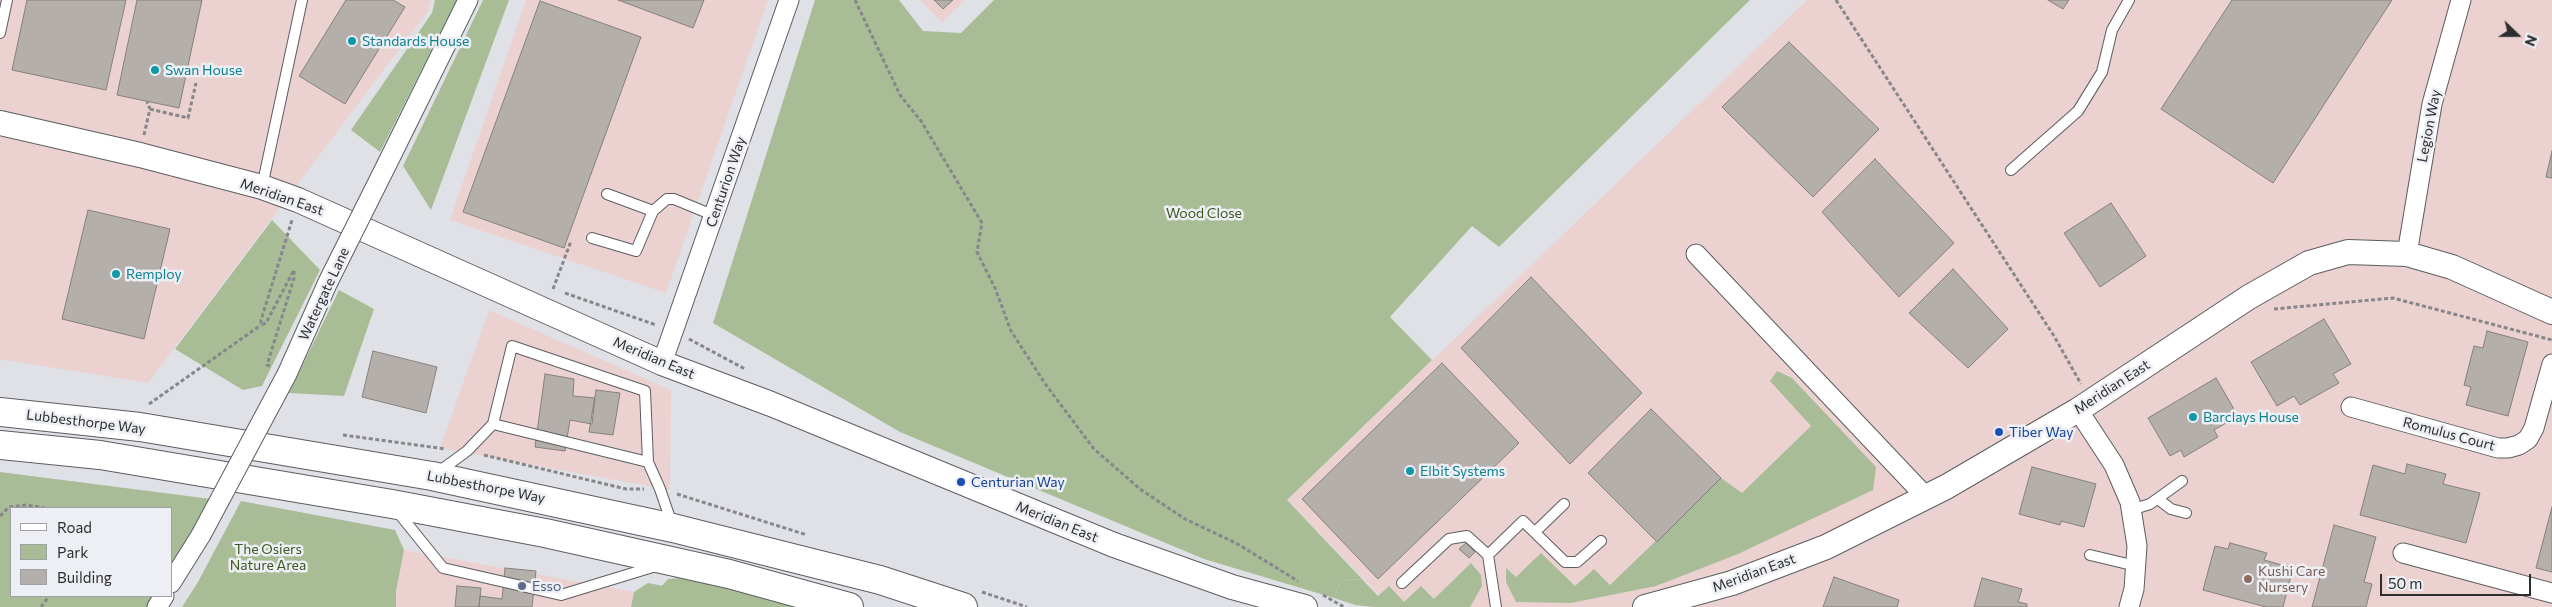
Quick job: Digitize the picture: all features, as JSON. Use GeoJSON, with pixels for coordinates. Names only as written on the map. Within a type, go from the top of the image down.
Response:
{"type":"FeatureCollection","features":[{"type":"Feature","properties":{"kind":"highway","name":"Lubbesthorpe Way"},"geometry":{"type":"LineString","coordinates":[[0,412],[140,427],[432,476],[673,528],[880,580],[963,607]]}},
{"type":"Feature","properties":{"kind":"highway"},"geometry":{"type":"LineString","coordinates":[[0,445],[100,455],[392,504],[545,533],[729,574],[849,607]]}},
{"type":"Feature","properties":{"kind":"street","name":"Watergate Lane"},"geometry":{"type":"LineString","coordinates":[[172,581],[200,535],[287,374],[328,282],[468,0]]}},
{"type":"Feature","properties":{"kind":"street","name":"Centurion Way"},"geometry":{"type":"LineString","coordinates":[[662,363],[789,0]]}},
{"type":"Feature","properties":{"kind":"street","name":"Legion Way"},"geometry":{"type":"LineString","coordinates":[[2407,254],[2432,104],[2461,0]]}},
{"type":"Feature","properties":{"kind":"street","name":"Meridian East"},"geometry":{"type":"LineString","coordinates":[[0,123],[140,155],[262,187],[298,200],[662,363],[771,404],[1114,545],[1232,587],[1312,600]]}},
{"type":"Feature","properties":{"kind":"street","name":"Meridian East"},"geometry":{"type":"LineString","coordinates":[[1645,607],[1732,583],[1826,547],[1926,496],[2078,410],[2249,297],[2309,263],[2348,252],[2407,254],[2452,267],[2552,312]]}},
{"type":"Feature","properties":{"kind":"street"},"geometry":{"type":"LineString","coordinates":[[1696,254],[1926,496]]}},
{"type":"Feature","properties":{"kind":"street","name":"Romulus Court"},"geometry":{"type":"LineString","coordinates":[[2351,407],[2498,448],[2508,448],[2519,445],[2528,439],[2534,428],[2552,364]]}},
{"type":"Feature","properties":{"kind":"street"},"geometry":{"type":"LineString","coordinates":[[2078,410],[2114,465],[2131,510],[2137,546],[2134,588],[2129,607]]}},
{"type":"Feature","properties":{"kind":"street"},"geometry":{"type":"LineString","coordinates":[[2403,553],[2552,593]]}},
{"type":"Feature","properties":{"kind":"lane"},"geometry":{"type":"LineString","coordinates":[[0,33],[7,0]]}},
{"type":"Feature","properties":{"kind":"lane"},"geometry":{"type":"LineString","coordinates":[[262,187],[302,0]]}},
{"type":"Feature","properties":{"kind":"lane"},"geometry":{"type":"LineString","coordinates":[[2011,170],[2078,110],[2102,72],[2112,30],[2129,0]]}},
{"type":"Feature","properties":{"kind":"lane"},"geometry":{"type":"LineString","coordinates":[[607,194],[653,210]]}},
{"type":"Feature","properties":{"kind":"lane"},"geometry":{"type":"LineString","coordinates":[[592,238],[636,251],[653,210],[666,199],[674,200],[715,216]]}},
{"type":"Feature","properties":{"kind":"lane"},"geometry":{"type":"LineString","coordinates":[[432,476],[466,451],[493,424],[512,346],[645,391],[648,462],[660,489],[673,528]]}},
{"type":"Feature","properties":{"kind":"lane"},"geometry":{"type":"LineString","coordinates":[[493,424],[648,462]]}},
{"type":"Feature","properties":{"kind":"lane"},"geometry":{"type":"LineString","coordinates":[[2131,510],[2158,499],[2182,481]]}},
{"type":"Feature","properties":{"kind":"lane"},"geometry":{"type":"LineString","coordinates":[[2158,499],[2171,509],[2186,513]]}},
{"type":"Feature","properties":{"kind":"lane"},"geometry":{"type":"LineString","coordinates":[[392,504],[444,568],[561,595],[669,562]]}},
{"type":"Feature","properties":{"kind":"lane"},"geometry":{"type":"LineString","coordinates":[[1535,532],[1564,504]]}},
{"type":"Feature","properties":{"kind":"lane"},"geometry":{"type":"LineString","coordinates":[[1488,555],[1523,520],[1566,562],[1577,562],[1601,541]]}},
{"type":"Feature","properties":{"kind":"lane"},"geometry":{"type":"LineString","coordinates":[[1402,583],[1448,539],[1467,536],[1488,555],[1496,607]]}},
{"type":"Feature","properties":{"kind":"lane"},"geometry":{"type":"LineString","coordinates":[[2090,556],[2136,566]]}},
{"type":"Feature","properties":{"kind":"path"},"geometry":{"type":"LineString","coordinates":[[855,0],[900,96],[921,120],[982,223],[977,252],[1011,331],[1046,385],[1094,449],[1140,489],[1185,519],[1236,542],[1302,583]]}},
{"type":"Feature","properties":{"kind":"path"},"geometry":{"type":"LineString","coordinates":[[1836,0],[2054,336],[2081,384]]}},
{"type":"Feature","properties":{"kind":"path"},"geometry":{"type":"LineString","coordinates":[[150,109],[188,118],[196,83]]}},
{"type":"Feature","properties":{"kind":"path"},"geometry":{"type":"LineString","coordinates":[[140,155],[150,109],[147,102]]}},
{"type":"Feature","properties":{"kind":"path"},"geometry":{"type":"LineString","coordinates":[[261,325],[298,200]]}},
{"type":"Feature","properties":{"kind":"path"},"geometry":{"type":"LineString","coordinates":[[553,289],[570,240]]}},
{"type":"Feature","properties":{"kind":"path"},"geometry":{"type":"LineString","coordinates":[[140,427],[143,408],[266,323],[294,270],[294,278],[267,365]]}},
{"type":"Feature","properties":{"kind":"path"},"geometry":{"type":"LineString","coordinates":[[2272,309],[2393,298],[2552,340]]}},
{"type":"Feature","properties":{"kind":"path"},"geometry":{"type":"LineString","coordinates":[[0,516],[9,507],[27,505],[39,507]]}},
{"type":"Feature","properties":{"kind":"path"},"geometry":{"type":"LineString","coordinates":[[1312,600],[1344,607]]}},
{"type":"Feature","properties":{"kind":"shaded area"},"geometry":{"type":"Polygon","coordinates":[[[0,0],[431,0],[428,11],[148,383],[0,359],[0,0]]]}},
{"type":"Feature","properties":{"kind":"shaded area"},"geometry":{"type":"Polygon","coordinates":[[[526,0],[768,0],[666,293],[450,220],[526,0]]]}},
{"type":"Feature","properties":{"kind":"shaded area"},"geometry":{"type":"Polygon","coordinates":[[[920,0],[965,0],[942,23],[920,0]]]}},
{"type":"Feature","properties":{"kind":"shaded area"},"geometry":{"type":"Polygon","coordinates":[[[1807,0],[2552,0],[2552,607],[1391,607],[1287,500],[1807,0]]]}},
{"type":"Feature","properties":{"kind":"shaded area"},"geometry":{"type":"Polygon","coordinates":[[[489,310],[671,390],[670,490],[440,448],[489,310]]]}},
{"type":"Feature","properties":{"kind":"shaded area"},"geometry":{"type":"Polygon","coordinates":[[[404,550],[634,592],[631,607],[393,607],[404,550]]]}},
{"type":"Feature","properties":{"kind":"green space"},"geometry":{"type":"Polygon","coordinates":[[[435,0],[457,0],[380,152],[351,130],[432,13],[435,0]]]}},
{"type":"Feature","properties":{"kind":"green space"},"geometry":{"type":"Polygon","coordinates":[[[483,0],[509,0],[431,210],[403,166],[483,0]]]}},
{"type":"Feature","properties":{"kind":"green space","name":"Wood Close"},"geometry":{"type":"Polygon","coordinates":[[[815,0],[899,0],[923,31],[961,33],[994,0],[1750,0],[1499,247],[1472,226],[1390,317],[1432,360],[1287,500],[1362,579],[1340,581],[1334,598],[1204,559],[900,432],[713,323],[815,0]]]}},
{"type":"Feature","properties":{"kind":"green space"},"geometry":{"type":"Polygon","coordinates":[[[272,220],[320,270],[262,386],[243,390],[175,349],[272,220]]]}},
{"type":"Feature","properties":{"kind":"green space"},"geometry":{"type":"Polygon","coordinates":[[[339,290],[374,309],[344,396],[289,393],[339,290]]]}},
{"type":"Feature","properties":{"kind":"green space"},"geometry":{"type":"Polygon","coordinates":[[[1777,371],[1792,378],[1876,467],[1873,490],[1738,554],[1656,586],[1571,603],[1516,602],[1506,582],[1506,568],[1516,577],[1541,553],[1575,586],[1594,569],[1610,585],[1721,478],[1742,493],[1811,426],[1770,381],[1777,371]]]}},
{"type":"Feature","properties":{"kind":"green space","name":"The Osiers Nature Area"},"geometry":{"type":"Polygon","coordinates":[[[0,472],[211,499],[172,571],[172,507],[10,507],[10,597],[155,597],[149,607],[0,607],[0,472]]]}},
{"type":"Feature","properties":{"kind":"green space"},"geometry":{"type":"Polygon","coordinates":[[[112,496],[132,507],[67,507],[72,501],[112,496]]]}},
{"type":"Feature","properties":{"kind":"green space","name":"The Osiers Nature Area"},"geometry":{"type":"Polygon","coordinates":[[[241,501],[395,530],[404,550],[393,607],[182,607],[198,582],[241,501]]]}},
{"type":"Feature","properties":{"kind":"green space","name":"The Osiers Nature Area"},"geometry":{"type":"Polygon","coordinates":[[[277,517],[396,543],[396,607],[187,607],[234,524],[277,517]]]}},
{"type":"Feature","properties":{"kind":"green space"},"geometry":{"type":"Polygon","coordinates":[[[10,519],[10,597],[148,597],[143,607],[0,607],[0,525],[10,519]]]}},
{"type":"Feature","properties":{"kind":"green space"},"geometry":{"type":"Polygon","coordinates":[[[1471,563],[1481,575],[1482,586],[1470,607],[1374,607],[1355,605],[1334,598],[1340,581],[1362,579],[1378,596],[1389,586],[1404,602],[1421,586],[1434,599],[1471,563]]]}},
{"type":"Feature","properties":{"kind":"green space"},"geometry":{"type":"Polygon","coordinates":[[[729,574],[849,607],[643,607],[668,579],[729,574]]]}},
{"type":"Feature","properties":{"kind":"green space"},"geometry":{"type":"Polygon","coordinates":[[[648,583],[771,607],[631,607],[634,592],[648,583]]]}},
{"type":"Feature","properties":{"kind":"building"},"geometry":{"type":"Polygon","coordinates":[[[27,0],[126,0],[106,90],[12,70],[27,0]]]}},
{"type":"Feature","properties":{"kind":"building","name":"Swan House"},"geometry":{"type":"Polygon","coordinates":[[[137,0],[202,0],[179,108],[117,95],[137,0]]]}},
{"type":"Feature","properties":{"kind":"building","name":"Standards House"},"geometry":{"type":"Polygon","coordinates":[[[346,0],[393,0],[405,7],[345,104],[299,76],[346,0]]]}},
{"type":"Feature","properties":{"kind":"building"},"geometry":{"type":"Polygon","coordinates":[[[618,0],[704,0],[693,28],[618,0]]]}},
{"type":"Feature","properties":{"kind":"building"},"geometry":{"type":"Polygon","coordinates":[[[934,0],[953,0],[943,9],[934,0]]]}},
{"type":"Feature","properties":{"kind":"building"},"geometry":{"type":"Polygon","coordinates":[[[2048,0],[2069,0],[2063,9],[2048,0]]]}},
{"type":"Feature","properties":{"kind":"building"},"geometry":{"type":"Polygon","coordinates":[[[2232,0],[2392,0],[2273,183],[2161,109],[2232,0]]]}},
{"type":"Feature","properties":{"kind":"building"},"geometry":{"type":"Polygon","coordinates":[[[540,1],[641,37],[564,248],[463,212],[540,1]]]}},
{"type":"Feature","properties":{"kind":"building"},"geometry":{"type":"Polygon","coordinates":[[[1789,42],[1879,129],[1813,197],[1722,107],[1789,42]]]}},
{"type":"Feature","properties":{"kind":"building"},"geometry":{"type":"Polygon","coordinates":[[[2552,151],[2552,178],[2546,177],[2552,151]]]}},
{"type":"Feature","properties":{"kind":"building"},"geometry":{"type":"Polygon","coordinates":[[[1875,159],[1954,243],[1899,297],[1822,212],[1875,159]]]}},
{"type":"Feature","properties":{"kind":"building"},"geometry":{"type":"Polygon","coordinates":[[[2111,203],[2146,256],[2100,287],[2064,233],[2111,203]]]}},
{"type":"Feature","properties":{"kind":"building","name":"Remploy"},"geometry":{"type":"Polygon","coordinates":[[[88,210],[170,229],[144,339],[62,319],[88,210]]]}},
{"type":"Feature","properties":{"kind":"building"},"geometry":{"type":"Polygon","coordinates":[[[1953,269],[2008,329],[1968,368],[1909,313],[1953,269]]]}},
{"type":"Feature","properties":{"kind":"building"},"geometry":{"type":"Polygon","coordinates":[[[1531,277],[1642,393],[1570,464],[1461,348],[1531,277]]]}},
{"type":"Feature","properties":{"kind":"building"},"geometry":{"type":"Polygon","coordinates":[[[2324,319],[2351,364],[2333,374],[2339,383],[2300,405],[2294,396],[2277,406],[2251,362],[2324,319]]]}},
{"type":"Feature","properties":{"kind":"building"},"geometry":{"type":"Polygon","coordinates":[[[2487,331],[2528,342],[2508,416],[2466,405],[2471,387],[2464,385],[2474,346],[2483,348],[2487,331]]]}},
{"type":"Feature","properties":{"kind":"building"},"geometry":{"type":"Polygon","coordinates":[[[373,351],[437,367],[426,413],[362,397],[373,351]]]}},
{"type":"Feature","properties":{"kind":"building","name":"Elbit Systems"},"geometry":{"type":"Polygon","coordinates":[[[1442,363],[1519,443],[1378,579],[1302,499],[1442,363]]]}},
{"type":"Feature","properties":{"kind":"building"},"geometry":{"type":"Polygon","coordinates":[[[545,374],[574,379],[573,396],[595,398],[592,424],[570,420],[565,451],[535,447],[545,374]]]}},
{"type":"Feature","properties":{"kind":"building","name":"Barclays House"},"geometry":{"type":"Polygon","coordinates":[[[2216,378],[2238,416],[2214,430],[2218,437],[2184,457],[2181,450],[2170,456],[2148,418],[2216,378]]]}},
{"type":"Feature","properties":{"kind":"building"},"geometry":{"type":"Polygon","coordinates":[[[596,390],[620,393],[613,435],[589,432],[596,390]]]}},
{"type":"Feature","properties":{"kind":"building"},"geometry":{"type":"Polygon","coordinates":[[[1651,409],[1721,478],[1657,542],[1588,473],[1651,409]]]}},
{"type":"Feature","properties":{"kind":"building"},"geometry":{"type":"Polygon","coordinates":[[[2407,464],[2446,474],[2443,484],[2480,493],[2466,543],[2360,515],[2373,465],[2405,474],[2407,464]]]}},
{"type":"Feature","properties":{"kind":"building"},"geometry":{"type":"Polygon","coordinates":[[[2032,467],[2096,484],[2084,527],[2061,521],[2060,525],[2019,514],[2032,467]]]}},
{"type":"Feature","properties":{"kind":"building"},"geometry":{"type":"Polygon","coordinates":[[[2552,507],[2552,572],[2536,568],[2552,507]]]}},
{"type":"Feature","properties":{"kind":"building"},"geometry":{"type":"Polygon","coordinates":[[[2334,525],[2376,537],[2364,582],[2372,584],[2366,607],[2312,607],[2334,525]]]}},
{"type":"Feature","properties":{"kind":"building"},"geometry":{"type":"Polygon","coordinates":[[[1466,543],[1475,552],[1469,558],[1459,549],[1466,543]]]}},
{"type":"Feature","properties":{"kind":"building","name":"Kushi Care Nursery"},"geometry":{"type":"Polygon","coordinates":[[[2230,543],[2267,553],[2264,560],[2293,568],[2283,607],[2266,607],[2203,590],[2215,546],[2228,549],[2230,543]]]}},
{"type":"Feature","properties":{"kind":"building"},"geometry":{"type":"Polygon","coordinates":[[[505,568],[536,571],[532,607],[479,607],[480,596],[502,599],[505,568]]]}},
{"type":"Feature","properties":{"kind":"building"},"geometry":{"type":"Polygon","coordinates":[[[1834,577],[1899,600],[1897,607],[1823,607],[1834,577]]]}},
{"type":"Feature","properties":{"kind":"building"},"geometry":{"type":"Polygon","coordinates":[[[1982,578],[2022,589],[2018,602],[2027,604],[2027,607],[1974,607],[1982,578]]]}},
{"type":"Feature","properties":{"kind":"building"},"geometry":{"type":"Polygon","coordinates":[[[457,586],[481,588],[479,607],[455,607],[457,586]]]}},
{"type":"Feature","properties":{"kind":"place","name":"Standards House"},"geometry":{"type":"Point","coordinates":[352,41]}},
{"type":"Feature","properties":{"kind":"place","name":"Swan House"},"geometry":{"type":"Point","coordinates":[155,70]}},
{"type":"Feature","properties":{"kind":"place","name":"Remploy"},"geometry":{"type":"Point","coordinates":[116,274]}},
{"type":"Feature","properties":{"kind":"place","name":"Barclays House"},"geometry":{"type":"Point","coordinates":[2193,417]}},
{"type":"Feature","properties":{"kind":"place","name":"Tiber Way"},"geometry":{"type":"Point","coordinates":[1999,432]}},
{"type":"Feature","properties":{"kind":"place","name":"Elbit Systems"},"geometry":{"type":"Point","coordinates":[1410,471]}},
{"type":"Feature","properties":{"kind":"place","name":"Centurian Way"},"geometry":{"type":"Point","coordinates":[961,482]}},
{"type":"Feature","properties":{"kind":"place","name":"Kushi Care Nursery"},"geometry":{"type":"Point","coordinates":[2248,579]}},
{"type":"Feature","properties":{"kind":"place","name":"Esso"},"geometry":{"type":"Point","coordinates":[522,586]}}]}
